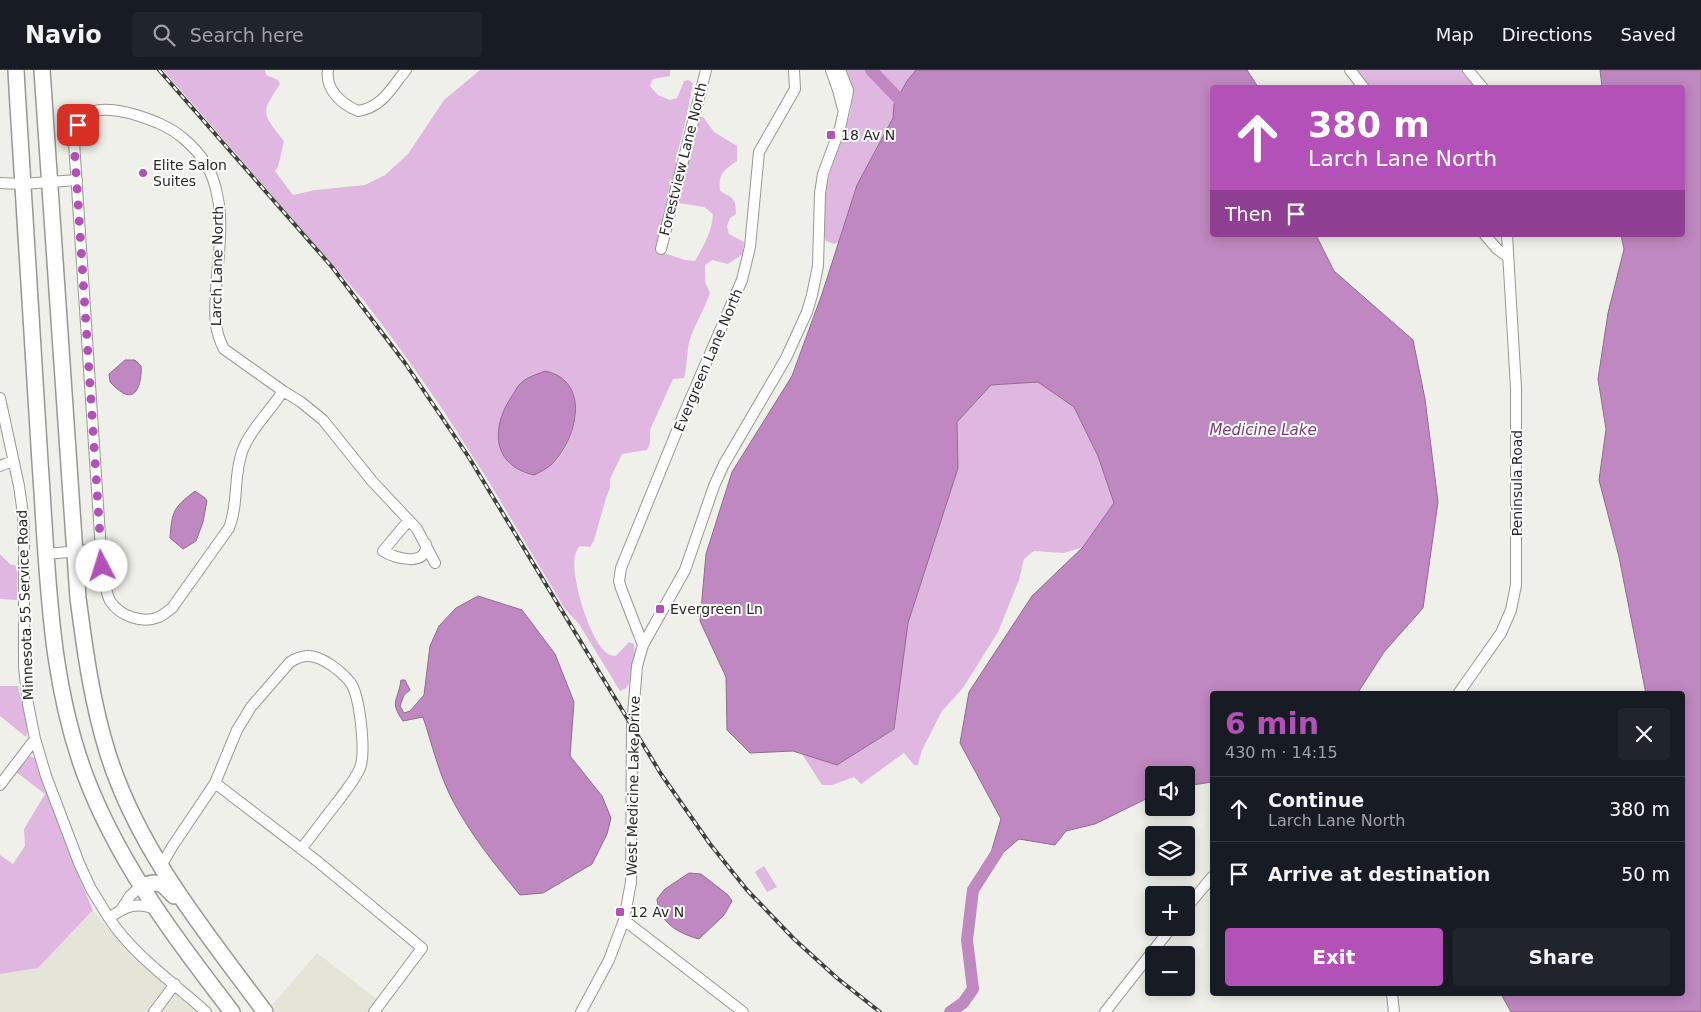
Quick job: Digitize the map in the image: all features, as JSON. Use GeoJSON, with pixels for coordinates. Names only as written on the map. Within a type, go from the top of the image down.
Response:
{"type":"FeatureCollection","features":[{"type":"Feature","properties":{"kind":"highway"},"geometry":{"type":"LineString","coordinates":[[16,70],[22,184],[53,631],[70,726],[104,820],[141,886],[197,967],[232,1012]]}},
{"type":"Feature","properties":{"kind":"highway"},"geometry":{"type":"LineString","coordinates":[[42,70],[74,551],[88,671],[108,754],[130,810],[161,866],[191,913],[265,1012]]}},
{"type":"Feature","properties":{"kind":"highway"},"geometry":{"type":"LineString","coordinates":[[141,886],[153,883],[162,884],[173,895],[212,949],[218,949]]}},
{"type":"Feature","properties":{"kind":"street"},"geometry":{"type":"LineString","coordinates":[[328,70],[327,82],[330,87],[339,98],[358,111],[380,103],[406,70]]}},
{"type":"Feature","properties":{"kind":"street","name":"Forestview Lane North"},"geometry":{"type":"LineString","coordinates":[[661,249],[706,70]]}},
{"type":"Feature","properties":{"kind":"street","name":"Evergreen Lane North"},"geometry":{"type":"LineString","coordinates":[[643,645],[621,588],[619,581],[621,568],[683,416],[742,280],[750,247],[759,152],[795,88],[794,70]]}},
{"type":"Feature","properties":{"kind":"street"},"geometry":{"type":"LineString","coordinates":[[831,70],[844,115]]}},
{"type":"Feature","properties":{"kind":"street","name":"West Medicine Lake Drive"},"geometry":{"type":"LineString","coordinates":[[581,1012],[609,960],[624,920],[631,882],[632,727],[637,666],[643,645],[685,570],[714,486],[724,464],[786,358],[807,312],[818,266],[820,193],[823,174],[844,115],[848,90],[840,70]]}},
{"type":"Feature","properties":{"kind":"street"},"geometry":{"type":"LineString","coordinates":[[1350,70],[1362,85]]}},
{"type":"Feature","properties":{"kind":"street"},"geometry":{"type":"LineString","coordinates":[[1468,70],[1480,85]]}},
{"type":"Feature","properties":{"kind":"street","name":"Larch Lane North"},"geometry":{"type":"LineString","coordinates":[[284,391],[248,439],[242,452],[238,468],[234,516],[229,528],[172,608],[158,617],[143,620],[129,617],[118,610],[110,600],[106,590],[100,549],[74,134],[83,118],[90,112],[97,109],[115,109],[156,122],[171,129],[196,150],[213,178],[220,210],[215,317],[219,338],[224,349],[301,402],[323,420],[372,481],[409,520],[426,544],[435,563]]}},
{"type":"Feature","properties":{"kind":"street"},"geometry":{"type":"LineString","coordinates":[[0,183],[22,184],[77,180]]}},
{"type":"Feature","properties":{"kind":"street"},"geometry":{"type":"LineString","coordinates":[[1487,237],[1508,257]]}},
{"type":"Feature","properties":{"kind":"street","name":"Peninsula Road"},"geometry":{"type":"LineString","coordinates":[[1460,691],[1501,633],[1511,610],[1516,585],[1516,382],[1507,237]]}},
{"type":"Feature","properties":{"kind":"street","name":"Minnesota 55 Service Road"},"geometry":{"type":"LineString","coordinates":[[0,398],[19,486],[23,514],[24,667],[28,704],[35,739],[46,776],[79,863],[91,889],[116,930],[131,946],[206,1012]]}},
{"type":"Feature","properties":{"kind":"street"},"geometry":{"type":"LineString","coordinates":[[0,466],[13,461]]}},
{"type":"Feature","properties":{"kind":"street"},"geometry":{"type":"LineString","coordinates":[[409,520],[383,551],[398,558],[408,560],[424,554],[427,549],[426,544]]}},
{"type":"Feature","properties":{"kind":"street"},"geometry":{"type":"LineString","coordinates":[[47,554],[100,549]]}},
{"type":"Feature","properties":{"kind":"street"},"geometry":{"type":"LineString","coordinates":[[161,866],[215,783],[237,730],[251,708],[290,662],[308,656],[317,658],[339,672],[350,682],[355,693],[363,731],[360,767],[351,783],[301,849]]}},
{"type":"Feature","properties":{"kind":"street"},"geometry":{"type":"LineString","coordinates":[[0,785],[35,739]]}},
{"type":"Feature","properties":{"kind":"street"},"geometry":{"type":"LineString","coordinates":[[215,783],[301,849],[422,948],[374,1012]]}},
{"type":"Feature","properties":{"kind":"street"},"geometry":{"type":"LineString","coordinates":[[1195,897],[1210,878]]}},
{"type":"Feature","properties":{"kind":"street"},"geometry":{"type":"LineString","coordinates":[[121,910],[130,896],[141,886]]}},
{"type":"Feature","properties":{"kind":"street"},"geometry":{"type":"LineString","coordinates":[[109,918],[121,910],[134,905],[146,905],[157,910]]}},
{"type":"Feature","properties":{"kind":"street"},"geometry":{"type":"LineString","coordinates":[[624,920],[743,1012]]}},
{"type":"Feature","properties":{"kind":"street"},"geometry":{"type":"LineString","coordinates":[[1105,1012],[1165,936]]}},
{"type":"Feature","properties":{"kind":"street"},"geometry":{"type":"LineString","coordinates":[[154,1012],[175,984]]}},
{"type":"Feature","properties":{"kind":"street"},"geometry":{"type":"LineString","coordinates":[[1392,996],[1394,1012]]}},
{"type":"Feature","properties":{"kind":"shaded area"},"geometry":{"type":"Polygon","coordinates":[[[163,70],[265,70],[266,75],[278,80],[280,84],[269,102],[266,113],[271,124],[284,141],[278,167],[275,171],[293,195],[315,190],[365,185],[385,175],[408,154],[444,100],[480,70],[670,70],[670,76],[653,79],[650,86],[658,95],[670,100],[677,98],[684,81],[688,80],[693,83],[675,162],[684,165],[696,117],[703,117],[714,132],[737,146],[737,161],[722,173],[720,191],[731,197],[734,202],[736,214],[730,218],[727,226],[729,234],[744,242],[743,254],[728,264],[712,260],[705,265],[705,282],[710,293],[691,336],[684,378],[673,379],[650,430],[650,443],[647,450],[622,454],[610,479],[610,488],[594,540],[590,547],[580,546],[574,561],[582,606],[594,636],[601,647],[609,654],[616,656],[629,642],[634,644],[634,666],[626,688],[620,691],[579,624],[565,609],[486,477],[441,407],[365,302],[163,70]],[[678,203],[664,253],[685,260],[695,261],[709,233],[713,214],[704,207],[678,203]],[[576,414],[508,462],[525,473],[554,463],[567,444],[576,414]]]}},
{"type":"Feature","properties":{"kind":"shaded area"},"geometry":{"type":"Polygon","coordinates":[[[840,70],[916,70],[907,81],[894,104],[893,118],[857,185],[839,242],[834,244],[826,241],[822,215],[823,201],[830,172],[851,107],[847,84],[840,70]]]}},
{"type":"Feature","properties":{"kind":"shaded area"},"geometry":{"type":"Polygon","coordinates":[[[1350,70],[1468,70],[1481,85],[1362,85],[1350,70]]]}},
{"type":"Feature","properties":{"kind":"shaded area"},"geometry":{"type":"Polygon","coordinates":[[[1038,382],[1074,407],[1098,456],[1114,503],[1083,547],[1064,553],[1034,551],[1024,559],[1019,580],[998,632],[963,688],[942,711],[922,750],[918,765],[914,765],[904,753],[861,784],[854,777],[832,785],[822,785],[802,754],[837,765],[894,729],[908,623],[958,468],[957,422],[991,385],[1038,382]]]}},
{"type":"Feature","properties":{"kind":"shaded area"},"geometry":{"type":"Polygon","coordinates":[[[0,554],[10,564],[17,566],[17,600],[0,599],[0,554]]]}},
{"type":"Feature","properties":{"kind":"shaded area"},"geometry":{"type":"Polygon","coordinates":[[[0,686],[18,686],[26,719],[26,737],[0,716],[0,686]]]}},
{"type":"Feature","properties":{"kind":"shaded area"},"geometry":{"type":"Polygon","coordinates":[[[30,756],[37,759],[70,856],[93,910],[38,968],[0,974],[0,855],[13,864],[25,846],[24,829],[45,794],[16,772],[30,756]]]}},
{"type":"Feature","properties":{"kind":"shaded area"},"geometry":{"type":"Polygon","coordinates":[[[764,866],[777,887],[767,892],[755,872],[764,866]]]}},
{"type":"Feature","properties":{"kind":"shaded area"},"geometry":{"type":"Polygon","coordinates":[[[93,910],[131,956],[196,1012],[0,1012],[0,974],[38,968],[93,910]]]}},
{"type":"Feature","properties":{"kind":"shaded area"},"geometry":{"type":"Polygon","coordinates":[[[317,953],[377,999],[367,1012],[275,1012],[271,1006],[317,953]]]}},
{"type":"Feature","properties":{"kind":"water","name":"Medicine Lake"},"geometry":{"type":"Polygon","coordinates":[[[916,70],[1247,70],[1257,85],[1210,85],[1210,237],[1317,237],[1334,271],[1413,340],[1425,399],[1438,502],[1423,608],[1384,652],[1359,691],[1210,691],[1210,782],[1195,785],[1195,766],[1145,766],[1145,799],[1095,824],[1066,831],[1055,845],[1019,839],[987,866],[1001,819],[960,743],[969,692],[1032,596],[1083,547],[1114,503],[1098,456],[1074,407],[1038,382],[991,385],[957,422],[958,468],[908,623],[894,729],[837,765],[793,751],[750,753],[727,730],[726,677],[700,621],[706,554],[732,472],[792,376],[822,294],[857,185],[893,118],[894,104],[907,81],[916,70]]]}},
{"type":"Feature","properties":{"kind":"water"},"geometry":{"type":"Polygon","coordinates":[[[1600,70],[1701,70],[1701,1012],[1511,1012],[1502,996],[1685,996],[1685,691],[1645,691],[1619,557],[1599,480],[1606,429],[1598,379],[1608,313],[1624,249],[1621,237],[1685,237],[1685,85],[1602,85],[1600,70]]]}},
{"type":"Feature","properties":{"kind":"water"},"geometry":{"type":"Polygon","coordinates":[[[125,360],[135,360],[141,366],[138,387],[133,394],[128,395],[121,392],[110,382],[109,374],[125,360]]]}},
{"type":"Feature","properties":{"kind":"water"},"geometry":{"type":"Polygon","coordinates":[[[545,371],[560,377],[569,386],[574,399],[575,412],[573,427],[568,441],[560,454],[551,465],[534,475],[520,470],[509,463],[499,443],[498,432],[505,408],[518,386],[526,379],[545,371]]]}},
{"type":"Feature","properties":{"kind":"water"},"geometry":{"type":"Polygon","coordinates":[[[195,491],[207,501],[203,522],[196,541],[183,549],[170,538],[173,516],[178,506],[195,491]]]}},
{"type":"Feature","properties":{"kind":"water"},"geometry":{"type":"Polygon","coordinates":[[[478,596],[522,610],[555,654],[574,702],[570,756],[602,796],[611,818],[607,834],[592,864],[543,893],[520,895],[493,861],[460,814],[448,791],[423,717],[403,721],[395,705],[401,680],[405,680],[410,690],[404,695],[400,706],[404,713],[410,711],[424,695],[430,646],[439,626],[456,608],[478,596]]]}},
{"type":"Feature","properties":{"kind":"water"},"geometry":{"type":"Polygon","coordinates":[[[689,873],[701,874],[728,895],[732,901],[724,915],[699,939],[677,930],[665,920],[658,907],[657,899],[665,889],[689,873]]]}},
{"type":"Feature","properties":{"kind":"waterway"},"geometry":{"type":"LineString","coordinates":[[871,70],[898,98],[907,111]]}},
{"type":"Feature","properties":{"kind":"waterway"},"geometry":{"type":"LineString","coordinates":[[950,1012],[963,1003],[973,989],[967,940],[973,890],[998,851]]}},
{"type":"Feature","properties":{"kind":"railway"},"geometry":{"type":"LineString","coordinates":[[159,70],[332,267],[405,363],[468,456],[661,774],[710,844],[747,890],[794,939],[837,978],[880,1012]]}},
{"type":"Feature","properties":{"kind":"place","name":"18 Av N"},"geometry":{"type":"Point","coordinates":[831,135]}},
{"type":"Feature","properties":{"kind":"place","name":"Elite Salon Suites"},"geometry":{"type":"Point","coordinates":[143,173]}},
{"type":"Feature","properties":{"kind":"place","name":"Evergreen Ln"},"geometry":{"type":"Point","coordinates":[660,609]}},
{"type":"Feature","properties":{"kind":"place","name":"12 Av N"},"geometry":{"type":"Point","coordinates":[620,912]}},
{"type":"Feature","properties":{"kind":"route"},"geometry":{"type":"LineString","coordinates":[[78,125],[74,134],[74,142],[90,410],[102,566]]}}]}
